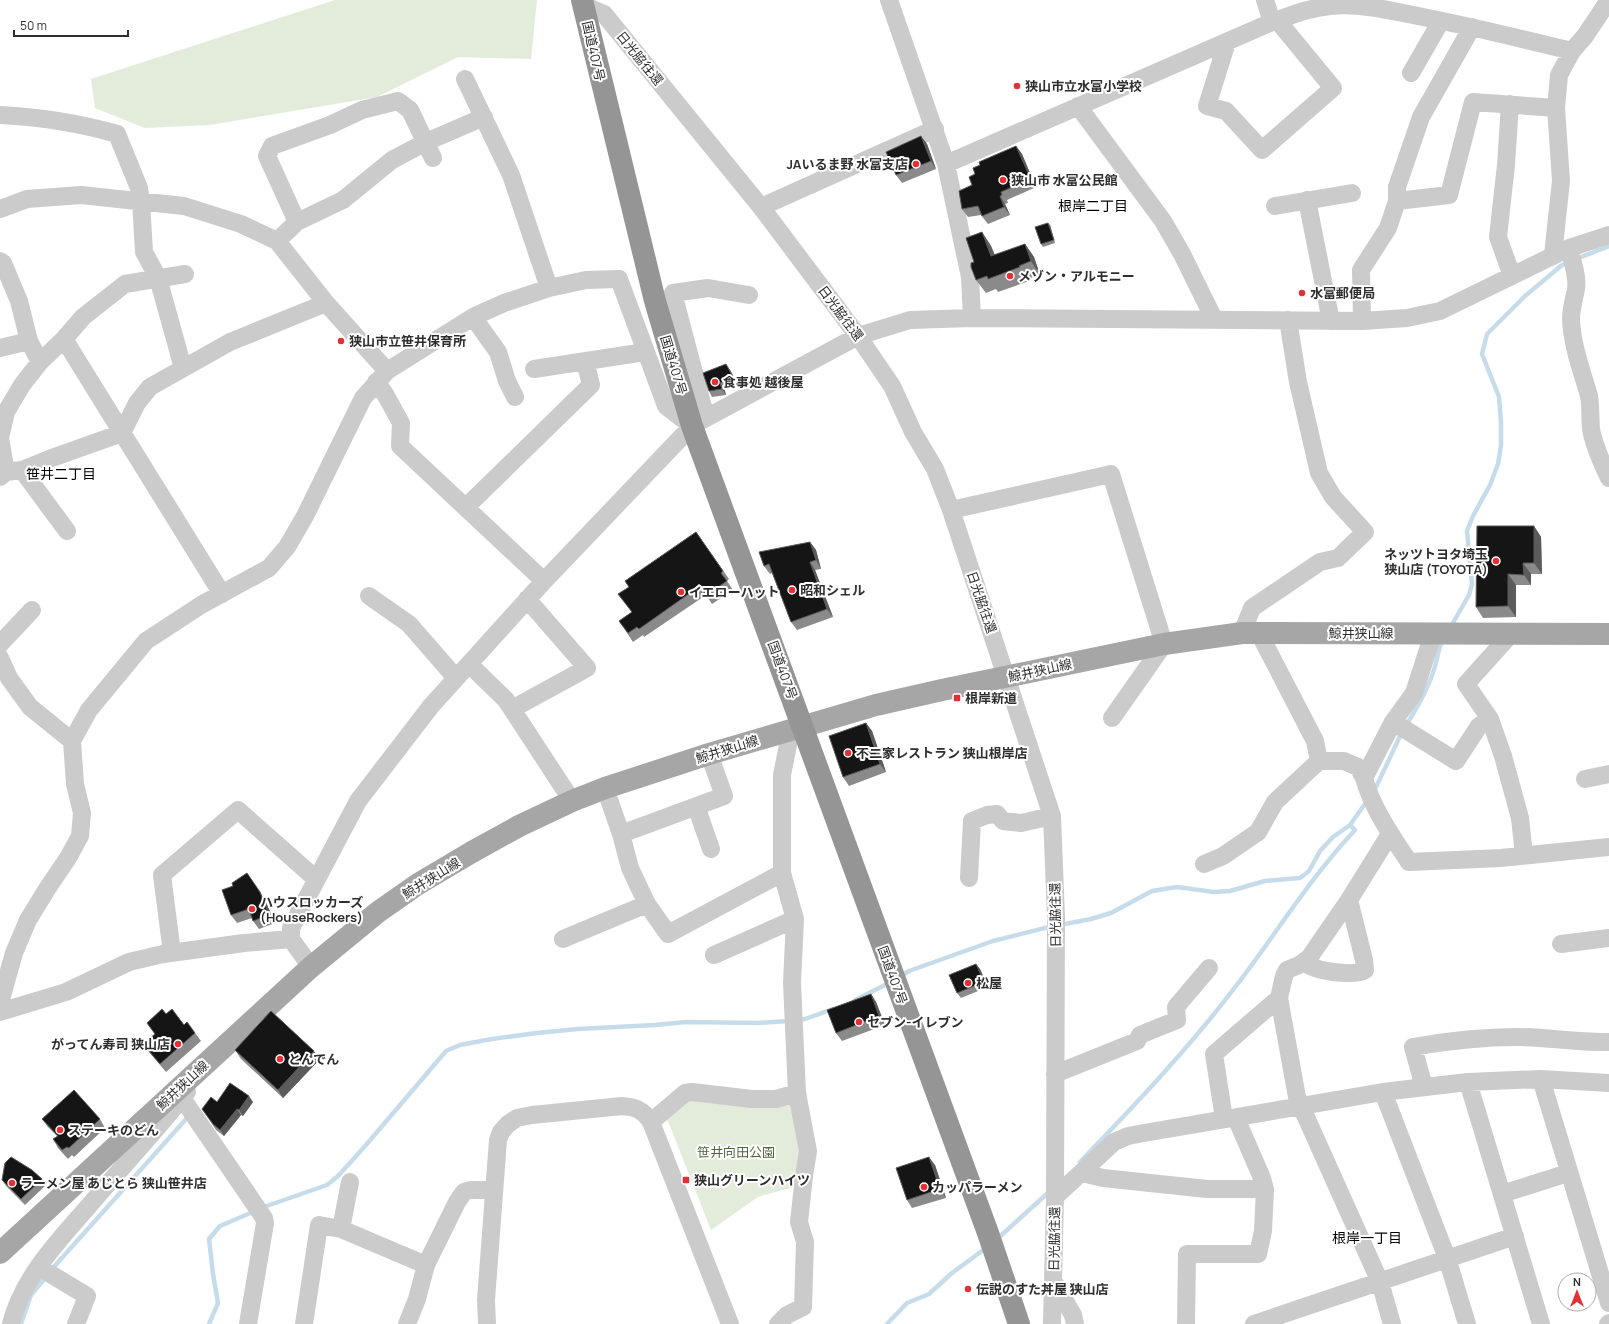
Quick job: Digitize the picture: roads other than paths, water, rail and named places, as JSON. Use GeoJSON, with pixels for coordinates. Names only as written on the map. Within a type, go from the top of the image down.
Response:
{"type":"FeatureCollection","features":[{"type":"Feature","properties":{"kind":"highway","name":"国道407号"},"geometry":{"type":"LineString","coordinates":[[583,3],[655,300],[699,422],[797,728],[895,980],[988,1233],[1019,1324]]}},
{"type":"Feature","properties":{"kind":"main road","name":"鯨井狭山線"},"geometry":{"type":"LineString","coordinates":[[0,1253],[178,1095],[220,1050],[311,967],[378,912],[418,884],[519,826],[572,801],[605,788],[709,754],[876,705],[1164,644],[1250,633],[1609,634]]}},
{"type":"Feature","properties":{"kind":"street"},"geometry":{"type":"LineString","coordinates":[[889,0],[946,164],[970,278],[972,318]]}},
{"type":"Feature","properties":{"kind":"street"},"geometry":{"type":"LineString","coordinates":[[1227,42],[1207,106],[1226,111],[1262,150],[1333,88],[1274,21],[1265,0]]}},
{"type":"Feature","properties":{"kind":"street"},"geometry":{"type":"LineString","coordinates":[[1609,0],[1585,36],[1572,51],[1559,75],[1556,108],[1567,256],[1576,277],[1576,289],[1571,318],[1573,338],[1581,373],[1589,398],[1592,431],[1599,455],[1609,478]]}},
{"type":"Feature","properties":{"kind":"street","name":"日光脇往還"},"geometry":{"type":"LineString","coordinates":[[583,3],[604,14],[761,207],[858,336],[892,386],[913,432],[935,469],[951,510],[1052,816],[1056,918],[1055,1196],[1052,1324]]}},
{"type":"Feature","properties":{"kind":"street"},"geometry":{"type":"LineString","coordinates":[[946,164],[1274,21],[1314,8],[1351,6],[1374,7],[1472,27],[1572,51]]}},
{"type":"Feature","properties":{"kind":"street"},"geometry":{"type":"LineString","coordinates":[[1411,73],[1441,21]]}},
{"type":"Feature","properties":{"kind":"street"},"geometry":{"type":"LineString","coordinates":[[1362,321],[1361,270],[1388,228],[1397,201],[1397,187],[1421,117],[1472,27]]}},
{"type":"Feature","properties":{"kind":"street"},"geometry":{"type":"LineString","coordinates":[[465,80],[511,175],[549,288]]}},
{"type":"Feature","properties":{"kind":"street"},"geometry":{"type":"LineString","coordinates":[[297,222],[267,156],[272,146],[330,125],[362,110],[398,101],[410,110],[430,150]]}},
{"type":"Feature","properties":{"kind":"street"},"geometry":{"type":"LineString","coordinates":[[1397,201],[1449,195],[1473,102],[1556,108]]}},
{"type":"Feature","properties":{"kind":"street"},"geometry":{"type":"LineString","coordinates":[[1510,104],[1506,165],[1498,237],[1512,276]]}},
{"type":"Feature","properties":{"kind":"street"},"geometry":{"type":"LineString","coordinates":[[1078,106],[1163,221],[1182,254],[1214,319]]}},
{"type":"Feature","properties":{"kind":"street"},"geometry":{"type":"LineString","coordinates":[[0,116],[21,117],[91,127],[117,134],[139,188],[144,252],[158,278],[183,368]]}},
{"type":"Feature","properties":{"kind":"street"},"geometry":{"type":"LineString","coordinates":[[277,241],[297,222],[343,200],[392,160],[430,150],[484,117]]}},
{"type":"Feature","properties":{"kind":"street"},"geometry":{"type":"LineString","coordinates":[[761,207],[935,129]]}},
{"type":"Feature","properties":{"kind":"street"},"geometry":{"type":"LineString","coordinates":[[1275,206],[1352,193]]}},
{"type":"Feature","properties":{"kind":"street"},"geometry":{"type":"LineString","coordinates":[[0,209],[27,199],[82,195],[141,201],[184,206],[241,224],[277,241],[381,376],[385,394],[401,423],[400,446],[544,581]]}},
{"type":"Feature","properties":{"kind":"street"},"geometry":{"type":"LineString","coordinates":[[1307,200],[1331,321]]}},
{"type":"Feature","properties":{"kind":"street"},"geometry":{"type":"LineString","coordinates":[[311,967],[291,939],[290,928],[358,801],[431,706],[527,599],[699,422],[858,336],[910,320],[972,318],[1362,321],[1407,318],[1440,311],[1512,276],[1567,256],[1609,235]]}},
{"type":"Feature","properties":{"kind":"street"},"geometry":{"type":"LineString","coordinates":[[0,261],[3,263],[18,300],[29,341],[40,362]]}},
{"type":"Feature","properties":{"kind":"street"},"geometry":{"type":"LineString","coordinates":[[67,531],[9,473],[0,438],[6,412],[22,385],[40,362],[64,339],[83,317],[125,284],[185,274]]}},
{"type":"Feature","properties":{"kind":"street"},"geometry":{"type":"LineString","coordinates":[[0,1003],[14,953],[28,920],[68,858],[80,836],[82,813],[76,784],[72,741],[89,710],[146,641],[201,605],[269,568],[287,547],[305,516],[363,398],[381,376],[473,317],[504,303],[549,288],[586,280],[619,279],[666,406],[699,422]]}},
{"type":"Feature","properties":{"kind":"street"},"geometry":{"type":"LineString","coordinates":[[699,422],[674,293],[708,288],[749,295]]}},
{"type":"Feature","properties":{"kind":"street"},"geometry":{"type":"LineString","coordinates":[[9,473],[122,433],[137,403],[150,387],[230,342],[326,303]]}},
{"type":"Feature","properties":{"kind":"street"},"geometry":{"type":"LineString","coordinates":[[473,317],[498,352],[507,381],[515,397]]}},
{"type":"Feature","properties":{"kind":"street"},"geometry":{"type":"LineString","coordinates":[[1288,320],[1298,382],[1319,473],[1333,498],[1365,532],[1338,558],[1320,562],[1252,608],[1250,633],[1315,741],[1319,761]]}},
{"type":"Feature","properties":{"kind":"street"},"geometry":{"type":"LineString","coordinates":[[64,339],[222,594]]}},
{"type":"Feature","properties":{"kind":"street"},"geometry":{"type":"LineString","coordinates":[[0,348],[29,341]]}},
{"type":"Feature","properties":{"kind":"street"},"geometry":{"type":"LineString","coordinates":[[534,370],[645,352]]}},
{"type":"Feature","properties":{"kind":"street"},"geometry":{"type":"LineString","coordinates":[[466,507],[590,385],[585,361]]}},
{"type":"Feature","properties":{"kind":"street"},"geometry":{"type":"LineString","coordinates":[[951,510],[1111,474],[1164,644],[1112,718]]}},
{"type":"Feature","properties":{"kind":"street"},"geometry":{"type":"LineString","coordinates":[[369,596],[409,624],[456,678]]}},
{"type":"Feature","properties":{"kind":"street"},"geometry":{"type":"LineString","coordinates":[[512,709],[587,668],[527,599]]}},
{"type":"Feature","properties":{"kind":"street"},"geometry":{"type":"LineString","coordinates":[[0,644],[32,610]]}},
{"type":"Feature","properties":{"kind":"street"},"geometry":{"type":"LineString","coordinates":[[1366,783],[1395,723],[1414,693],[1440,634]]}},
{"type":"Feature","properties":{"kind":"street"},"geometry":{"type":"LineString","coordinates":[[1511,634],[1466,684],[1490,719],[1503,756],[1520,818],[1524,855]]}},
{"type":"Feature","properties":{"kind":"street"},"geometry":{"type":"LineString","coordinates":[[0,658],[9,678],[30,707],[72,741]]}},
{"type":"Feature","properties":{"kind":"street"},"geometry":{"type":"LineString","coordinates":[[469,664],[506,700],[572,801]]}},
{"type":"Feature","properties":{"kind":"street"},"geometry":{"type":"LineString","coordinates":[[1395,723],[1456,761],[1479,726],[1490,719]]}},
{"type":"Feature","properties":{"kind":"street"},"geometry":{"type":"LineString","coordinates":[[778,1324],[787,1316],[803,1307],[805,1242],[799,1222],[808,1151],[797,1093],[792,983],[795,919],[782,873],[782,774],[797,728]]}},
{"type":"Feature","properties":{"kind":"street"},"geometry":{"type":"LineString","coordinates":[[621,834],[724,796],[709,754]]}},
{"type":"Feature","properties":{"kind":"street"},"geometry":{"type":"LineString","coordinates":[[1204,864],[1223,856],[1258,832],[1275,802],[1319,761],[1344,761],[1358,767],[1390,834],[1409,862],[1452,862],[1609,847]]}},
{"type":"Feature","properties":{"kind":"street"},"geometry":{"type":"LineString","coordinates":[[1585,779],[1609,774]]}},
{"type":"Feature","properties":{"kind":"street"},"geometry":{"type":"LineString","coordinates":[[605,788],[621,834],[630,868],[648,904],[668,934],[782,873]]}},
{"type":"Feature","properties":{"kind":"street"},"geometry":{"type":"LineString","coordinates":[[696,806],[711,849]]}},
{"type":"Feature","properties":{"kind":"street"},"geometry":{"type":"LineString","coordinates":[[172,953],[162,875],[238,810],[316,879]]}},
{"type":"Feature","properties":{"kind":"street"},"geometry":{"type":"LineString","coordinates":[[969,878],[972,821],[987,815],[997,814],[1003,821],[1021,823],[1052,816]]}},
{"type":"Feature","properties":{"kind":"street"},"geometry":{"type":"LineString","coordinates":[[1390,834],[1349,900],[1309,958],[1287,970],[1284,976],[1279,998],[1297,1097],[1380,1282],[1392,1324]]}},
{"type":"Feature","properties":{"kind":"street"},"geometry":{"type":"LineString","coordinates":[[1304,962],[1315,968],[1353,974],[1360,973],[1365,970],[1364,960],[1349,900]]}},
{"type":"Feature","properties":{"kind":"street"},"geometry":{"type":"LineString","coordinates":[[563,939],[648,904]]}},
{"type":"Feature","properties":{"kind":"street"},"geometry":{"type":"LineString","coordinates":[[714,954],[795,919]]}},
{"type":"Feature","properties":{"kind":"street"},"geometry":{"type":"LineString","coordinates":[[1561,944],[1609,938]]}},
{"type":"Feature","properties":{"kind":"street"},"geometry":{"type":"LineString","coordinates":[[0,1012],[66,992],[129,962],[172,953],[244,943],[291,939]]}},
{"type":"Feature","properties":{"kind":"street"},"geometry":{"type":"LineString","coordinates":[[1056,1074],[1137,1042],[1140,1035],[1177,1020],[1176,1007],[1209,968]]}},
{"type":"Feature","properties":{"kind":"street"},"geometry":{"type":"LineString","coordinates":[[1186,1324],[1187,1254],[1258,1254],[1264,1231],[1264,1189],[1262,1178],[1230,1118],[1214,1054],[1279,998]]}},
{"type":"Feature","properties":{"kind":"street"},"geometry":{"type":"LineString","coordinates":[[1424,1087],[1413,1047],[1451,1040],[1517,1037],[1609,1042]]}},
{"type":"Feature","properties":{"kind":"street"},"geometry":{"type":"LineString","coordinates":[[1541,1079],[1568,1173],[1609,1303]]}},
{"type":"Feature","properties":{"kind":"street"},"geometry":{"type":"LineString","coordinates":[[1055,1196],[1114,1142],[1128,1136],[1383,1092],[1468,1082],[1541,1079],[1609,1083]]}},
{"type":"Feature","properties":{"kind":"street"},"geometry":{"type":"LineString","coordinates":[[1468,1082],[1541,1324]]}},
{"type":"Feature","properties":{"kind":"street"},"geometry":{"type":"LineString","coordinates":[[651,1122],[685,1093],[692,1092],[752,1099],[776,1099],[797,1093]]}},
{"type":"Feature","properties":{"kind":"street"},"geometry":{"type":"LineString","coordinates":[[1383,1092],[1447,1258],[1467,1324]]}},
{"type":"Feature","properties":{"kind":"street"},"geometry":{"type":"LineString","coordinates":[[11,1324],[13,1314],[25,1289],[46,1271],[48,1254],[178,1095],[264,1218],[265,1223],[248,1324]]}},
{"type":"Feature","properties":{"kind":"street"},"geometry":{"type":"LineString","coordinates":[[487,1324],[486,1300],[499,1136],[508,1124],[517,1118],[532,1115],[632,1106],[644,1112],[651,1122],[730,1324]]}},
{"type":"Feature","properties":{"kind":"street"},"geometry":{"type":"LineString","coordinates":[[1082,1172],[1102,1178],[1207,1189],[1264,1189]]}},
{"type":"Feature","properties":{"kind":"street"},"geometry":{"type":"LineString","coordinates":[[1502,1194],[1568,1173]]}},
{"type":"Feature","properties":{"kind":"street"},"geometry":{"type":"LineString","coordinates":[[341,1229],[350,1182]]}},
{"type":"Feature","properties":{"kind":"street"},"geometry":{"type":"LineString","coordinates":[[408,1324],[417,1299],[426,1264],[457,1202],[464,1192],[470,1190],[494,1190]]}},
{"type":"Feature","properties":{"kind":"street"},"geometry":{"type":"LineString","coordinates":[[304,1324],[319,1225],[341,1229],[426,1264]]}},
{"type":"Feature","properties":{"kind":"street"},"geometry":{"type":"LineString","coordinates":[[1254,1324],[1515,1236]]}},
{"type":"Feature","properties":{"kind":"street"},"geometry":{"type":"LineString","coordinates":[[46,1271],[87,1296],[76,1324]]}},
{"type":"Feature","properties":{"kind":"street"},"geometry":{"type":"LineString","coordinates":[[1054,1282],[1073,1316],[1075,1324]]}},
{"type":"Feature","properties":{"kind":"waterway"},"geometry":{"type":"LineString","coordinates":[[1576,259],[1609,246]]}},
{"type":"Feature","properties":{"kind":"waterway"},"geometry":{"type":"LineString","coordinates":[[1450,628],[1469,595],[1472,584],[1467,531],[1473,516],[1490,485],[1498,464],[1501,445],[1499,397],[1482,354],[1487,334],[1525,296],[1562,265],[1569,262]]}},
{"type":"Feature","properties":{"kind":"waterway"},"geometry":{"type":"LineString","coordinates":[[1406,726],[1429,682],[1443,640]]}},
{"type":"Feature","properties":{"kind":"waterway"},"geometry":{"type":"LineString","coordinates":[[1373,792],[1402,732]]}},
{"type":"Feature","properties":{"kind":"waterway"},"geometry":{"type":"LineString","coordinates":[[1060,925],[1091,919],[1111,913],[1152,891],[1177,887],[1214,892],[1230,891],[1265,881],[1300,878],[1309,871],[1320,851],[1333,837],[1350,825],[1367,801]]}},
{"type":"Feature","properties":{"kind":"waterway"},"geometry":{"type":"LineString","coordinates":[[1080,1162],[1161,1076],[1218,1009],[1323,867],[1355,830],[1350,825]]}},
{"type":"Feature","properties":{"kind":"waterway"},"geometry":{"type":"LineString","coordinates":[[901,976],[909,971],[993,941],[1053,926]]}},
{"type":"Feature","properties":{"kind":"waterway"},"geometry":{"type":"LineString","coordinates":[[855,1000],[889,983]]}},
{"type":"Feature","properties":{"kind":"waterway"},"geometry":{"type":"LineString","coordinates":[[797,1020],[805,1019],[833,1009]]}},
{"type":"Feature","properties":{"kind":"waterway"},"geometry":{"type":"LineString","coordinates":[[261,1208],[327,1185],[338,1176],[446,1051],[460,1045],[492,1039],[578,1029],[686,1022],[758,1023],[789,1021]]}},
{"type":"Feature","properties":{"kind":"waterway"},"geometry":{"type":"LineString","coordinates":[[52,1269],[187,1118]]}},
{"type":"Feature","properties":{"kind":"waterway"},"geometry":{"type":"LineString","coordinates":[[996,1240],[1050,1191]]}},
{"type":"Feature","properties":{"kind":"waterway"},"geometry":{"type":"LineString","coordinates":[[209,1324],[218,1303],[209,1239],[220,1226],[255,1211]]}},
{"type":"Feature","properties":{"kind":"waterway"},"geometry":{"type":"LineString","coordinates":[[887,1324],[907,1303],[929,1294],[952,1273],[986,1248]]}},
{"type":"Feature","properties":{"kind":"waterway"},"geometry":{"type":"LineString","coordinates":[[21,1324],[31,1295],[46,1277]]}},
{"type":"Feature","properties":{"kind":"place","name":"狭山市立水富小学校"},"geometry":{"type":"Point","coordinates":[1017,86]}},
{"type":"Feature","properties":{"kind":"place","name":"JAいるま野 水富支店"},"geometry":{"type":"Point","coordinates":[916,164]}},
{"type":"Feature","properties":{"kind":"place","name":"狭山市 水富公民館"},"geometry":{"type":"Point","coordinates":[1003,180]}},
{"type":"Feature","properties":{"kind":"place","name":"メゾン・アルモニー"},"geometry":{"type":"Point","coordinates":[1010,276]}},
{"type":"Feature","properties":{"kind":"place","name":"水富郵便局"},"geometry":{"type":"Point","coordinates":[1302,293]}},
{"type":"Feature","properties":{"kind":"place","name":"狭山市立笹井保育所"},"geometry":{"type":"Point","coordinates":[341,341]}},
{"type":"Feature","properties":{"kind":"place","name":"食事処 越後屋"},"geometry":{"type":"Point","coordinates":[715,382]}},
{"type":"Feature","properties":{"kind":"place","name":"ネッツトヨタ埼玉 狭山店 (TOYOTA)"},"geometry":{"type":"Point","coordinates":[1496,561]}},
{"type":"Feature","properties":{"kind":"place","name":"昭和シェル"},"geometry":{"type":"Point","coordinates":[792,590]}},
{"type":"Feature","properties":{"kind":"place","name":"イエローハット"},"geometry":{"type":"Point","coordinates":[681,592]}},
{"type":"Feature","properties":{"kind":"place","name":"根岸新道"},"geometry":{"type":"Point","coordinates":[957,698]}},
{"type":"Feature","properties":{"kind":"place","name":"不二家レストラン 狭山根岸店"},"geometry":{"type":"Point","coordinates":[848,753]}},
{"type":"Feature","properties":{"kind":"place","name":"ハウスロッカーズ (HouseRockers)"},"geometry":{"type":"Point","coordinates":[252,909]}},
{"type":"Feature","properties":{"kind":"place","name":"松屋"},"geometry":{"type":"Point","coordinates":[968,983]}},
{"type":"Feature","properties":{"kind":"place","name":"セブン-イレブン"},"geometry":{"type":"Point","coordinates":[859,1022]}},
{"type":"Feature","properties":{"kind":"place","name":"がってん寿司 狭山店"},"geometry":{"type":"Point","coordinates":[178,1044]}},
{"type":"Feature","properties":{"kind":"place","name":"とんでん"},"geometry":{"type":"Point","coordinates":[280,1059]}},
{"type":"Feature","properties":{"kind":"place","name":"ステーキのどん"},"geometry":{"type":"Point","coordinates":[60,1130]}},
{"type":"Feature","properties":{"kind":"place","name":"狭山グリーンハイツ"},"geometry":{"type":"Point","coordinates":[686,1180]}},
{"type":"Feature","properties":{"kind":"place","name":"ラーメン屋 あじとら 狭山笹井店"},"geometry":{"type":"Point","coordinates":[12,1183]}},
{"type":"Feature","properties":{"kind":"place","name":"カッパラーメン"},"geometry":{"type":"Point","coordinates":[924,1187]}},
{"type":"Feature","properties":{"kind":"place","name":"伝説のすた丼屋 狭山店"},"geometry":{"type":"Point","coordinates":[968,1289]}},
{"type":"Feature","properties":{"kind":"district","name":"根岸二丁目"},"geometry":{"type":"Point","coordinates":[1093,205]}},
{"type":"Feature","properties":{"kind":"district","name":"笹井二丁目"},"geometry":{"type":"Point","coordinates":[61,473]}},
{"type":"Feature","properties":{"kind":"district","name":"根岸一丁目"},"geometry":{"type":"Point","coordinates":[1367,1237]}},
{"type":"Feature","properties":{"kind":"park label","name":"笹井向田公園"},"geometry":{"type":"Point","coordinates":[736,1152]}}]}
